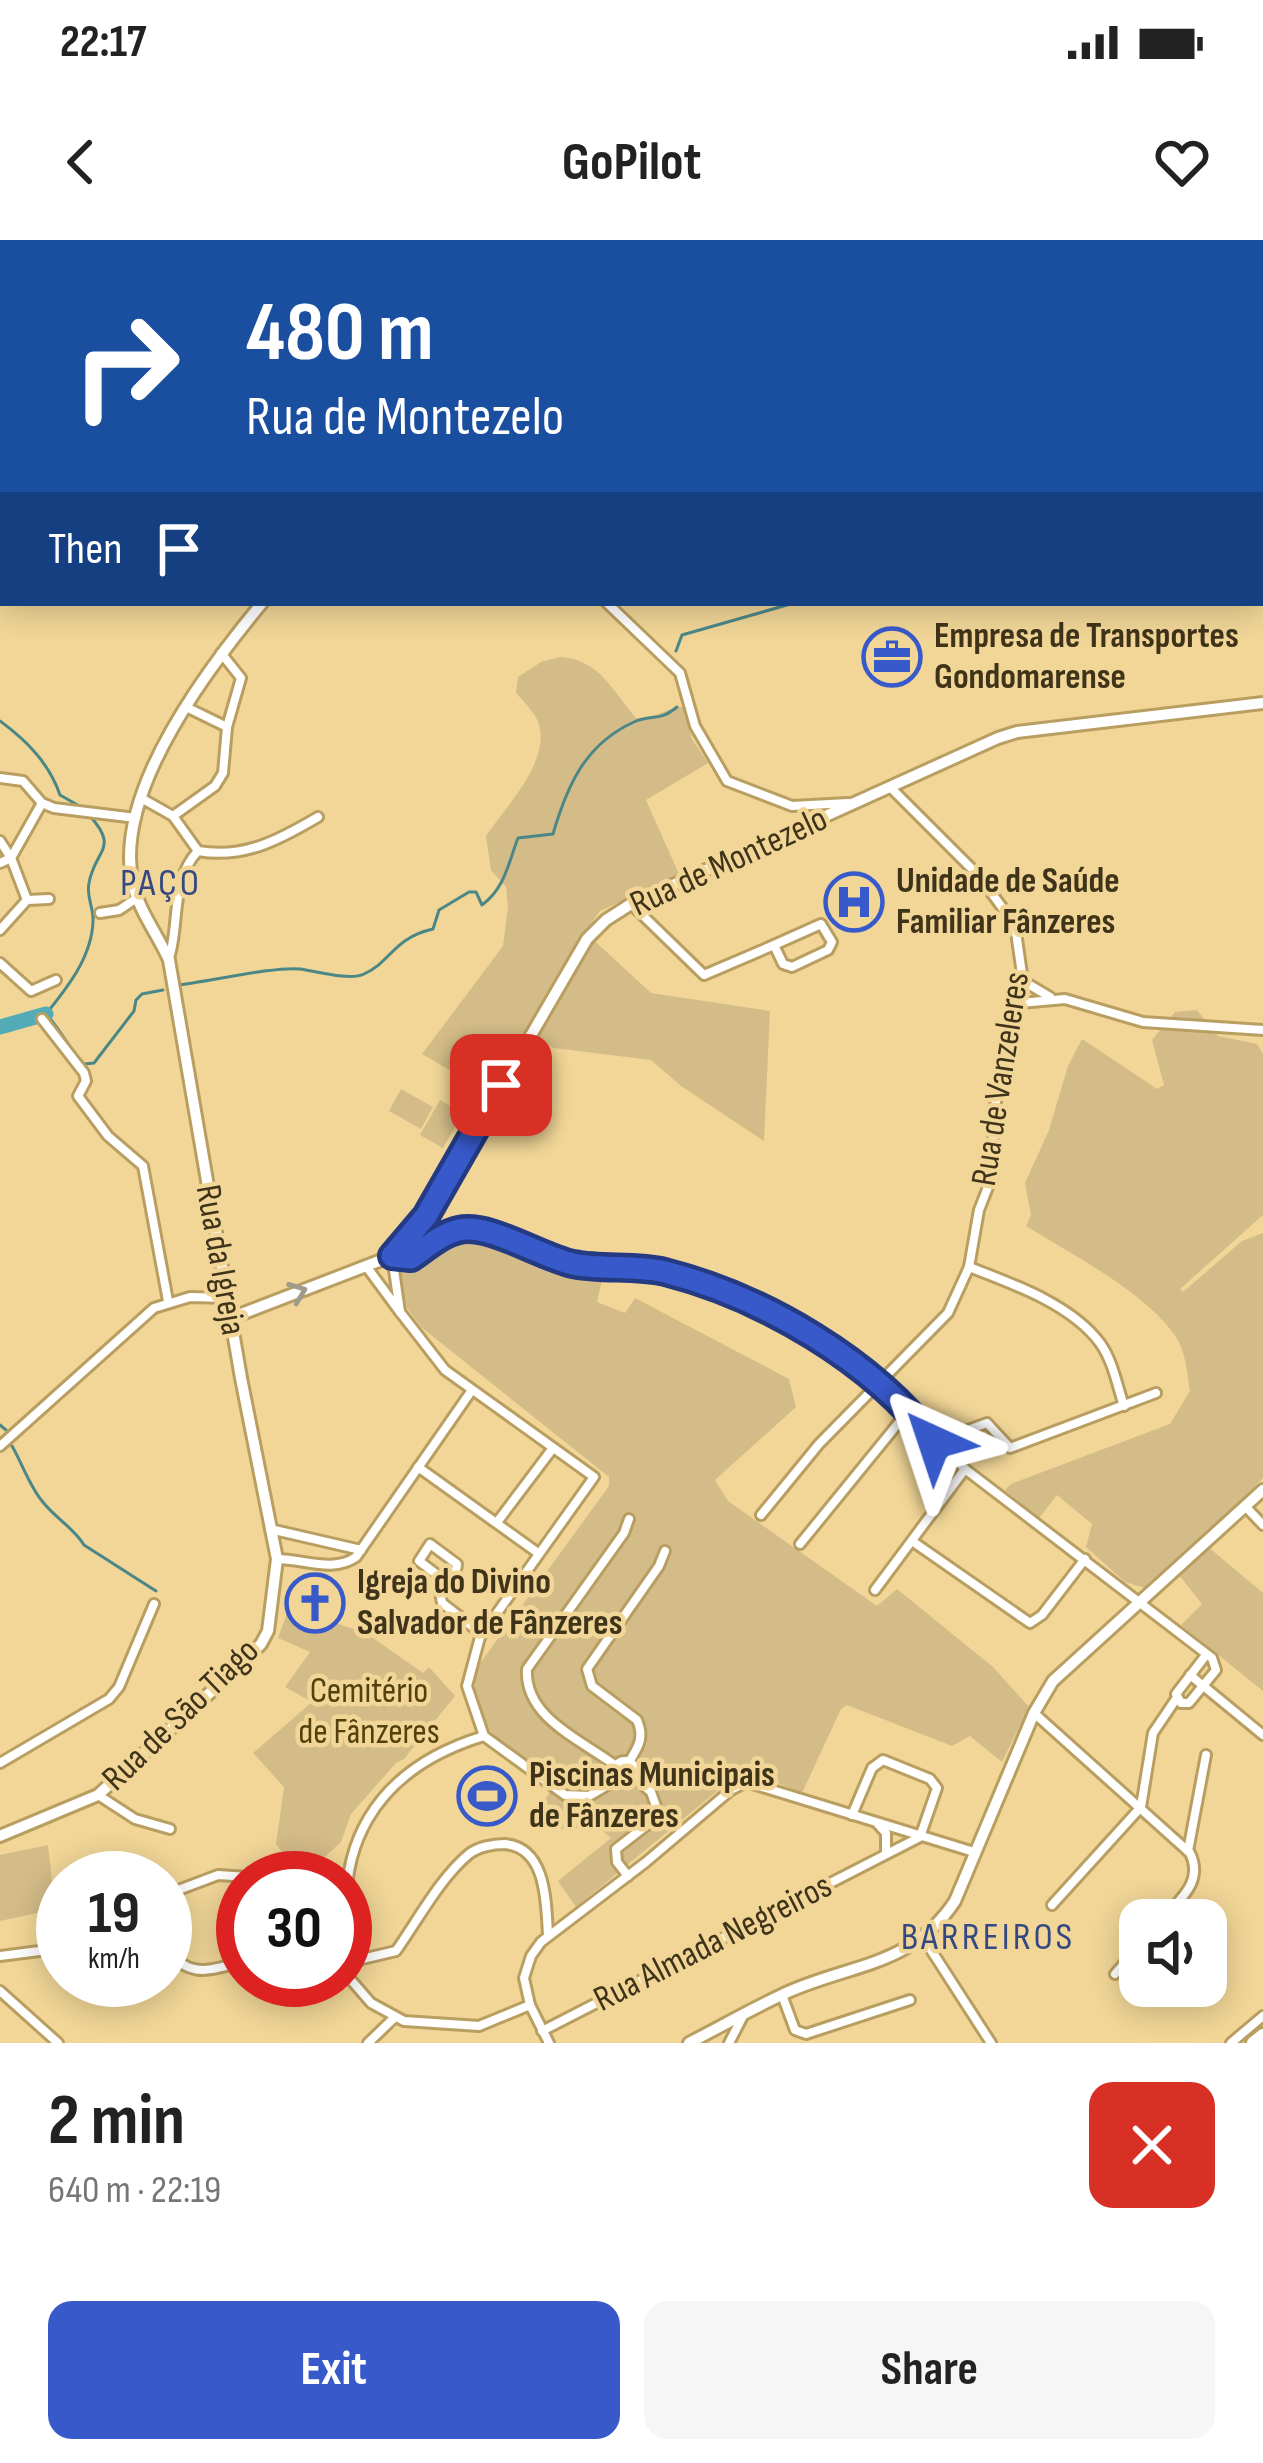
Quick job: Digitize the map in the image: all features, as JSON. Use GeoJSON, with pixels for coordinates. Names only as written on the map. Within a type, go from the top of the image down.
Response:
{"type":"FeatureCollection","features":[{"type":"Feature","properties":{"kind":"main road"},"geometry":{"type":"LineString","coordinates":[[1253,2043],[1263,2035]]}},
{"type":"Feature","properties":{"kind":"street"},"geometry":{"type":"LineString","coordinates":[[100,913],[119,910],[137,898],[131,879],[140,798],[186,707],[221,652],[259,606]]}},
{"type":"Feature","properties":{"kind":"street"},"geometry":{"type":"LineString","coordinates":[[610,606],[680,673],[695,726],[728,781],[792,806],[805,826]]}},
{"type":"Feature","properties":{"kind":"street"},"geometry":{"type":"LineString","coordinates":[[173,816],[215,786],[223,773],[227,727],[242,678],[221,652]]}},
{"type":"Feature","properties":{"kind":"street","name":"Rua de Montezelo"},"geometry":{"type":"LineString","coordinates":[[231,1318],[392,1256],[426,1216],[587,939],[631,904],[1017,732],[1263,703]]}},
{"type":"Feature","properties":{"kind":"street"},"geometry":{"type":"LineString","coordinates":[[186,707],[227,727]]}},
{"type":"Feature","properties":{"kind":"street"},"geometry":{"type":"LineString","coordinates":[[0,778],[23,781],[41,803],[68,811],[136,818]]}},
{"type":"Feature","properties":{"kind":"street","name":"Rua de Vanzeleres"},"geometry":{"type":"LineString","coordinates":[[761,1515],[876,1382],[949,1313],[969,1267],[980,1210],[992,1178],[994,1110],[1023,981],[1011,914],[937,830],[891,788]]}},
{"type":"Feature","properties":{"kind":"street"},"geometry":{"type":"LineString","coordinates":[[140,798],[173,816],[198,851],[215,854],[275,843],[318,817]]}},
{"type":"Feature","properties":{"kind":"street"},"geometry":{"type":"LineString","coordinates":[[0,863],[11,858],[41,803]]}},
{"type":"Feature","properties":{"kind":"street"},"geometry":{"type":"LineString","coordinates":[[792,806],[855,804]]}},
{"type":"Feature","properties":{"kind":"street"},"geometry":{"type":"LineString","coordinates":[[0,841],[27,900]]}},
{"type":"Feature","properties":{"kind":"street"},"geometry":{"type":"LineString","coordinates":[[169,960],[178,895],[198,851]]}},
{"type":"Feature","properties":{"kind":"street","name":"Rua da Igreja"},"geometry":{"type":"LineString","coordinates":[[137,898],[169,960],[277,1559]]}},
{"type":"Feature","properties":{"kind":"street"},"geometry":{"type":"LineString","coordinates":[[0,930],[27,900],[50,899]]}},
{"type":"Feature","properties":{"kind":"street"},"geometry":{"type":"LineString","coordinates":[[631,904],[704,975],[774,944],[821,924],[832,941],[828,950],[792,967],[783,964],[774,944]]}},
{"type":"Feature","properties":{"kind":"street"},"geometry":{"type":"LineString","coordinates":[[0,963],[31,991],[56,980]]}},
{"type":"Feature","properties":{"kind":"street"},"geometry":{"type":"LineString","coordinates":[[1023,981],[1052,998]]}},
{"type":"Feature","properties":{"kind":"street"},"geometry":{"type":"LineString","coordinates":[[1020,1003],[1052,998],[1097,1006],[1143,1022],[1263,1030]]}},
{"type":"Feature","properties":{"kind":"street"},"geometry":{"type":"LineString","coordinates":[[42,1019],[84,1073],[86,1081],[78,1096],[108,1136],[143,1166],[168,1301]]}},
{"type":"Feature","properties":{"kind":"street"},"geometry":{"type":"LineString","coordinates":[[400,1312],[392,1256],[411,1258],[446,1234],[473,1229],[573,1264],[662,1271],[774,1313],[876,1382],[965,1469],[1207,1654],[1216,1670],[1189,1703],[1176,1700]]}},
{"type":"Feature","properties":{"kind":"street"},"geometry":{"type":"LineString","coordinates":[[366,1266],[445,1370],[594,1477],[482,1634],[467,1686],[484,1736],[565,1795],[590,1796],[617,1779],[628,1782],[635,1771],[629,1762]]}},
{"type":"Feature","properties":{"kind":"street"},"geometry":{"type":"LineString","coordinates":[[969,1267],[1011,1284],[1084,1326],[1102,1346],[1124,1406]]}},
{"type":"Feature","properties":{"kind":"street"},"geometry":{"type":"LineString","coordinates":[[0,1446],[134,1324],[168,1301],[227,1298]]}},
{"type":"Feature","properties":{"kind":"street"},"geometry":{"type":"LineString","coordinates":[[277,1559],[344,1565],[361,1550],[472,1390]]}},
{"type":"Feature","properties":{"kind":"street"},"geometry":{"type":"LineString","coordinates":[[934,1442],[987,1424],[1010,1448],[1156,1393]]}},
{"type":"Feature","properties":{"kind":"street"},"geometry":{"type":"LineString","coordinates":[[800,1544],[909,1410]]}},
{"type":"Feature","properties":{"kind":"street"},"geometry":{"type":"LineString","coordinates":[[498,1521],[553,1448]]}},
{"type":"Feature","properties":{"kind":"street"},"geometry":{"type":"LineString","coordinates":[[418,1467],[538,1553]]}},
{"type":"Feature","properties":{"kind":"street"},"geometry":{"type":"LineString","coordinates":[[875,1590],[965,1469]]}},
{"type":"Feature","properties":{"kind":"street"},"geometry":{"type":"LineString","coordinates":[[689,2043],[782,1995],[924,1940],[955,1901],[1034,1713],[1066,1665],[1263,1490]]}},
{"type":"Feature","properties":{"kind":"street"},"geometry":{"type":"LineString","coordinates":[[1245,1506],[1263,1525]]}},
{"type":"Feature","properties":{"kind":"street"},"geometry":{"type":"LineString","coordinates":[[617,1779],[616,1766],[537,1709],[526,1684],[527,1669],[624,1533],[629,1519]]}},
{"type":"Feature","properties":{"kind":"street"},"geometry":{"type":"LineString","coordinates":[[270,1529],[361,1550]]}},
{"type":"Feature","properties":{"kind":"street"},"geometry":{"type":"LineString","coordinates":[[912,1541],[1030,1623],[1042,1616],[1084,1559]]}},
{"type":"Feature","properties":{"kind":"street"},"geometry":{"type":"LineString","coordinates":[[448,1582],[419,1561],[430,1544],[457,1564],[448,1582],[440,1592],[442,1603],[482,1634]]}},
{"type":"Feature","properties":{"kind":"street"},"geometry":{"type":"LineString","coordinates":[[616,1766],[629,1762],[640,1744],[641,1729],[637,1720],[592,1686],[587,1669],[665,1551]]}},
{"type":"Feature","properties":{"kind":"street","name":"Rua de São Tiago"},"geometry":{"type":"LineString","coordinates":[[0,1836],[98,1795],[261,1644],[268,1630],[277,1559]]}},
{"type":"Feature","properties":{"kind":"street"},"geometry":{"type":"LineString","coordinates":[[0,1762],[109,1700],[154,1604]]}},
{"type":"Feature","properties":{"kind":"street"},"geometry":{"type":"LineString","coordinates":[[1052,1905],[1141,1807],[1153,1733],[1207,1654]]}},
{"type":"Feature","properties":{"kind":"street"},"geometry":{"type":"LineString","coordinates":[[1190,1676],[1263,1735]]}},
{"type":"Feature","properties":{"kind":"street"},"geometry":{"type":"LineString","coordinates":[[1034,1713],[1188,1851],[1196,1865],[1195,1880],[1179,1899]]}},
{"type":"Feature","properties":{"kind":"street"},"geometry":{"type":"LineString","coordinates":[[352,1851],[367,1817],[385,1793],[412,1770],[484,1736]]}},
{"type":"Feature","properties":{"kind":"street"},"geometry":{"type":"LineString","coordinates":[[1188,1851],[1206,1755]]}},
{"type":"Feature","properties":{"kind":"street"},"geometry":{"type":"LineString","coordinates":[[852,1815],[872,1768],[888,1761],[935,1783],[936,1796],[920,1837]]}},
{"type":"Feature","properties":{"kind":"street"},"geometry":{"type":"LineString","coordinates":[[628,1876],[617,1862],[616,1849],[652,1822],[658,1809],[651,1792],[634,1777]]}},
{"type":"Feature","properties":{"kind":"street"},"geometry":{"type":"LineString","coordinates":[[549,2043],[530,2005],[524,1970],[548,1936],[746,1782],[974,1852]]}},
{"type":"Feature","properties":{"kind":"street"},"geometry":{"type":"LineString","coordinates":[[98,1795],[135,1819],[170,1829]]}},
{"type":"Feature","properties":{"kind":"street"},"geometry":{"type":"LineString","coordinates":[[877,1823],[886,1833],[885,1856]]}},
{"type":"Feature","properties":{"kind":"street","name":"Rua Almada Negreiros"},"geometry":{"type":"LineString","coordinates":[[542,2030],[920,1837]]}},
{"type":"Feature","properties":{"kind":"street"},"geometry":{"type":"LineString","coordinates":[[372,1956],[396,1951],[454,1870],[472,1851],[491,1845],[509,1844],[527,1852],[538,1867],[548,1936]]}},
{"type":"Feature","properties":{"kind":"street"},"geometry":{"type":"LineString","coordinates":[[924,1940],[992,2043]]}},
{"type":"Feature","properties":{"kind":"street"},"geometry":{"type":"LineString","coordinates":[[0,1956],[36,1951]]}},
{"type":"Feature","properties":{"kind":"street"},"geometry":{"type":"LineString","coordinates":[[1115,1974],[1119,1969]]}},
{"type":"Feature","properties":{"kind":"street"},"geometry":{"type":"LineString","coordinates":[[0,1991],[58,2043]]}},
{"type":"Feature","properties":{"kind":"street"},"geometry":{"type":"LineString","coordinates":[[782,1995],[795,2030],[806,2034],[910,2000]]}},
{"type":"Feature","properties":{"kind":"street"},"geometry":{"type":"LineString","coordinates":[[372,2004],[394,2018],[460,2026],[478,2026],[530,2005]]}},
{"type":"Feature","properties":{"kind":"street"},"geometry":{"type":"LineString","coordinates":[[729,2043],[744,2014]]}},
{"type":"Feature","properties":{"kind":"street"},"geometry":{"type":"LineString","coordinates":[[1231,2043],[1263,2016]]}},
{"type":"Feature","properties":{"kind":"street"},"geometry":{"type":"LineString","coordinates":[[368,2043],[394,2018]]}},
{"type":"Feature","properties":{"kind":"street"},"geometry":{"type":"LineString","coordinates":[[460,2026],[463,2043]]}},
{"type":"Feature","properties":{"kind":"green space"},"geometry":{"type":"Polygon","coordinates":[[[560,657],[595,670],[636,718],[685,707],[692,739],[708,763],[646,800],[679,874],[600,911],[585,932],[651,993],[770,1011],[764,1141],[681,1086],[651,1060],[554,1048],[532,1038],[501,1100],[422,1054],[503,946],[506,887],[491,870],[486,836],[524,784],[538,754],[539,725],[516,693],[518,677],[541,662],[560,657]]]}},
{"type":"Feature","properties":{"kind":"green space"},"geometry":{"type":"Polygon","coordinates":[[[1197,1010],[1218,1036],[1257,1044],[1263,1054],[1263,1215],[1180,1289],[1183,1292],[1242,1241],[1263,1233],[1263,1478],[1201,1541],[1263,1593],[1263,1691],[1181,1625],[1202,1604],[1171,1565],[1145,1588],[1125,1582],[1086,1547],[1092,1524],[1057,1495],[1039,1518],[1005,1490],[1170,1424],[1190,1391],[1182,1349],[1163,1321],[1107,1276],[1026,1226],[1031,1215],[1025,1183],[1082,1039],[1157,1089],[1164,1085],[1152,1040],[1175,1012],[1197,1010]]]}},
{"type":"Feature","properties":{"kind":"green space"},"geometry":{"type":"Polygon","coordinates":[[[401,1089],[433,1107],[421,1129],[389,1111],[401,1089]]]}},
{"type":"Feature","properties":{"kind":"green space"},"geometry":{"type":"Polygon","coordinates":[[[440,1100],[463,1113],[443,1148],[420,1135],[440,1100]]]}},
{"type":"Feature","properties":{"kind":"green space"},"geometry":{"type":"Polygon","coordinates":[[[466,1233],[547,1268],[596,1276],[602,1280],[597,1302],[625,1313],[635,1298],[789,1379],[796,1407],[715,1480],[728,1501],[877,1606],[897,1589],[993,1667],[1029,1707],[1002,1762],[970,1736],[952,1746],[847,1705],[802,1793],[744,1769],[576,1907],[558,1881],[611,1838],[597,1826],[547,1830],[539,1825],[536,1816],[554,1784],[495,1736],[477,1705],[475,1687],[478,1666],[609,1486],[609,1477],[421,1327],[407,1308],[399,1268],[466,1233]]]}},
{"type":"Feature","properties":{"kind":"green space","name":"Cemitério de Fânzeres"},"geometry":{"type":"Polygon","coordinates":[[[289,1608],[366,1633],[423,1673],[429,1667],[455,1696],[351,1814],[341,1842],[331,1851],[281,1851],[276,1844],[284,1787],[253,1753],[312,1702],[285,1687],[310,1652],[278,1638],[289,1608]]]}},
{"type":"Feature","properties":{"kind":"green space"},"geometry":{"type":"Polygon","coordinates":[[[48,1845],[49,1851],[36,1851],[36,1913],[0,1921],[0,1855],[48,1845]]]}},
{"type":"Feature","properties":{"kind":"waterway"},"geometry":{"type":"LineString","coordinates":[[676,651],[682,635],[784,606]]}},
{"type":"Feature","properties":{"kind":"waterway"},"geometry":{"type":"LineString","coordinates":[[178,985],[275,970],[350,976],[373,969],[409,938],[433,929],[439,910],[469,892],[476,892],[482,905],[501,883],[518,838],[553,834],[572,783],[591,754],[617,731],[677,707]]}},
{"type":"Feature","properties":{"kind":"waterway"},"geometry":{"type":"LineString","coordinates":[[0,721],[36,754],[60,795],[83,808]]}},
{"type":"Feature","properties":{"kind":"waterway"},"geometry":{"type":"LineString","coordinates":[[89,815],[104,842],[89,883],[92,934],[77,971],[46,1014],[84,1064],[94,1063],[134,1011],[136,1000],[163,990]]}},
{"type":"Feature","properties":{"kind":"waterway"},"geometry":{"type":"LineString","coordinates":[[0,1027],[46,1014]]}},
{"type":"Feature","properties":{"kind":"waterway"},"geometry":{"type":"LineString","coordinates":[[0,1425],[6,1430]]}},
{"type":"Feature","properties":{"kind":"waterway"},"geometry":{"type":"LineString","coordinates":[[12,1446],[37,1495],[84,1545],[156,1591]]}},
{"type":"Feature","properties":{"kind":"place","name":"Empresa de Transportes Gondomarense"},"geometry":{"type":"Point","coordinates":[892,657]}},
{"type":"Feature","properties":{"kind":"place","name":"Unidade de Saúde Familiar Fânzeres"},"geometry":{"type":"Point","coordinates":[854,902]}},
{"type":"Feature","properties":{"kind":"place","name":"Igreja do Divino Salvador de Fânzeres"},"geometry":{"type":"Point","coordinates":[315,1603]}},
{"type":"Feature","properties":{"kind":"place","name":"Piscinas Municipais de Fânzeres"},"geometry":{"type":"Point","coordinates":[487,1796]}},
{"type":"Feature","properties":{"kind":"district","name":"PAÇO"},"geometry":{"type":"Point","coordinates":[161,883]}},
{"type":"Feature","properties":{"kind":"district","name":"BARREIROS"},"geometry":{"type":"Point","coordinates":[988,1937]}},
{"type":"Feature","properties":{"kind":"route"},"geometry":{"type":"LineString","coordinates":[[501,1085],[426,1216],[392,1256],[411,1258],[446,1234],[473,1229],[573,1264],[662,1271],[697,1282],[749,1301],[798,1327],[888,1392],[934,1442]]}}]}
